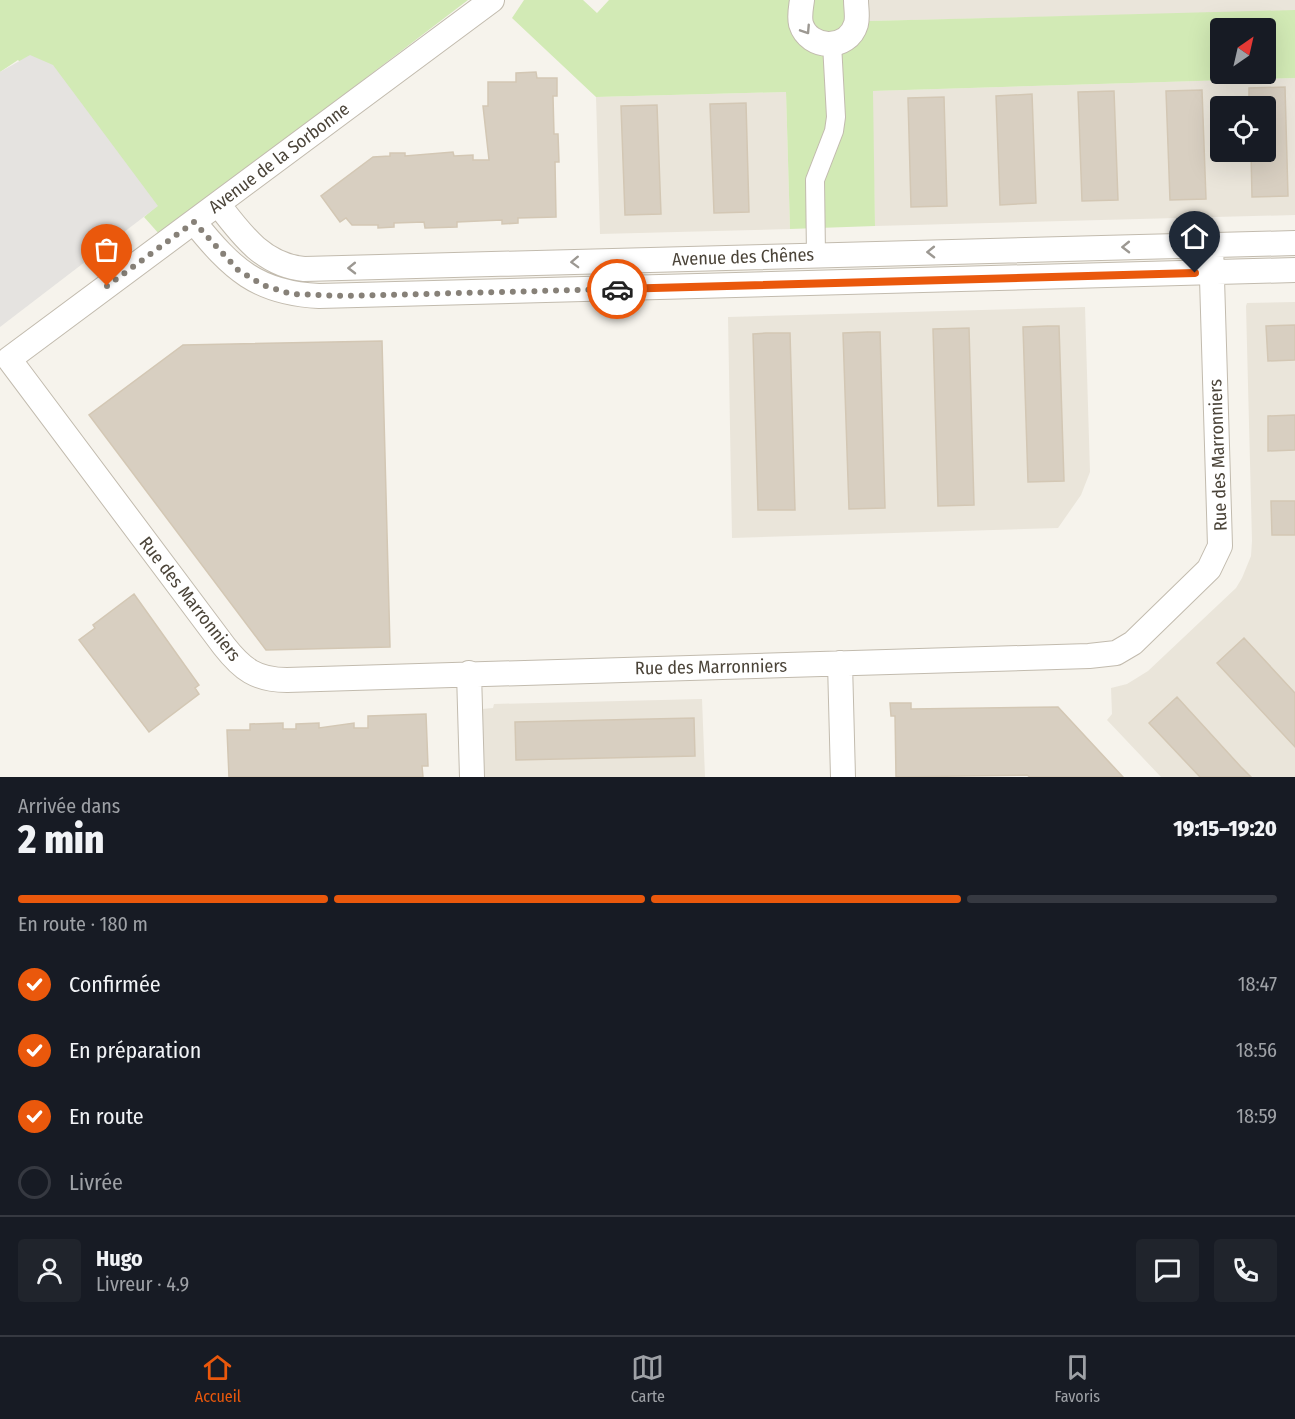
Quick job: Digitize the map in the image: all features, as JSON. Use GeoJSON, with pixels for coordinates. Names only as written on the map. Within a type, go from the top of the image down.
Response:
{"type":"FeatureCollection","features":[{"type":"Feature","properties":{"kind":"street","name":"Avenue de la Sorbonne"},"geometry":{"type":"LineString","coordinates":[[9,359],[492,0]]}},
{"type":"Feature","properties":{"kind":"street"},"geometry":{"type":"LineString","coordinates":[[802,0],[800,20],[804,32],[817,41],[832,44],[843,41],[852,31],[856,17],[856,0]]}},
{"type":"Feature","properties":{"kind":"street"},"geometry":{"type":"LineString","coordinates":[[816,255],[815,180],[834,130],[836,117],[832,44]]}},
{"type":"Feature","properties":{"kind":"street","name":"Avenue des Chênes"},"geometry":{"type":"LineString","coordinates":[[218,204],[247,240],[262,253],[282,264],[304,269],[1295,243]]}},
{"type":"Feature","properties":{"kind":"street","name":"Avenue des Chênes"},"geometry":{"type":"LineString","coordinates":[[194,222],[225,259],[256,282],[276,290],[319,296],[1295,270]]}},
{"type":"Feature","properties":{"kind":"street","name":"Rue des Marronniers"},"geometry":{"type":"LineString","coordinates":[[9,359],[224,646],[251,674],[267,679],[1089,656],[1116,653],[1133,643],[1209,570],[1219,553],[1221,539],[1211,245]]}},
{"type":"Feature","properties":{"kind":"street"},"geometry":{"type":"LineString","coordinates":[[840,663],[843,777]]}},
{"type":"Feature","properties":{"kind":"street"},"geometry":{"type":"LineString","coordinates":[[470,673],[472,777]]}},
{"type":"Feature","properties":{"kind":"shaded area"},"geometry":{"type":"Polygon","coordinates":[[[868,0],[1295,0],[1295,11],[869,21],[868,0]]]}},
{"type":"Feature","properties":{"kind":"shaded area"},"geometry":{"type":"Polygon","coordinates":[[[30,55],[53,65],[158,206],[0,327],[0,72],[30,55]]]}},
{"type":"Feature","properties":{"kind":"shaded area"},"geometry":{"type":"Polygon","coordinates":[[[1295,78],[1295,215],[875,226],[872,91],[1210,81],[1210,84],[1276,84],[1276,79],[1295,78]]]}},
{"type":"Feature","properties":{"kind":"shaded area"},"geometry":{"type":"Polygon","coordinates":[[[786,92],[790,229],[600,234],[596,97],[786,92]]]}},
{"type":"Feature","properties":{"kind":"shaded area"},"geometry":{"type":"Polygon","coordinates":[[[1295,302],[1295,777],[1161,777],[1107,720],[1112,714],[1111,688],[1127,684],[1148,671],[1236,588],[1242,578],[1251,556],[1252,541],[1246,306],[1247,303],[1295,302]]]}},
{"type":"Feature","properties":{"kind":"shaded area"},"geometry":{"type":"Polygon","coordinates":[[[1085,307],[1090,472],[1081,495],[1058,528],[732,538],[728,317],[1085,307]]]}},
{"type":"Feature","properties":{"kind":"shaded area"},"geometry":{"type":"Polygon","coordinates":[[[702,699],[705,777],[484,777],[482,709],[493,708],[494,704],[702,699]]]}},
{"type":"Feature","properties":{"kind":"green space"},"geometry":{"type":"Polygon","coordinates":[[[0,0],[468,0],[160,235],[144,217],[157,206],[18,60],[0,72],[0,0]]]}},
{"type":"Feature","properties":{"kind":"green space"},"geometry":{"type":"Polygon","coordinates":[[[524,0],[583,0],[597,13],[609,0],[790,0],[797,40],[866,27],[869,21],[1295,10],[1295,78],[1276,79],[1276,18],[1210,18],[1210,81],[873,91],[875,226],[790,229],[786,92],[596,97],[512,18],[524,0]]]}},
{"type":"Feature","properties":{"kind":"green space"},"geometry":{"type":"Polygon","coordinates":[[[814,0],[846,0],[847,14],[842,29],[829,34],[814,27],[811,15],[814,0]]]}},
{"type":"Feature","properties":{"kind":"building"},"geometry":{"type":"Polygon","coordinates":[[[536,72],[537,78],[557,78],[557,96],[553,96],[554,134],[558,134],[559,162],[555,162],[556,217],[518,218],[518,223],[502,224],[502,220],[457,222],[457,227],[425,228],[424,222],[394,223],[394,227],[378,228],[378,225],[352,225],[346,218],[340,222],[321,196],[373,157],[390,156],[390,153],[405,153],[405,156],[453,152],[454,156],[473,155],[473,160],[489,160],[483,106],[488,106],[488,82],[516,82],[516,73],[536,72]]]}},
{"type":"Feature","properties":{"kind":"building"},"geometry":{"type":"Polygon","coordinates":[[[1285,87],[1288,196],[1252,197],[1251,162],[1276,162],[1276,96],[1249,96],[1249,88],[1285,87]]]}},
{"type":"Feature","properties":{"kind":"building"},"geometry":{"type":"Polygon","coordinates":[[[1202,90],[1206,199],[1170,200],[1166,91],[1202,90]]]}},
{"type":"Feature","properties":{"kind":"building"},"geometry":{"type":"Polygon","coordinates":[[[1114,91],[1118,200],[1082,201],[1078,92],[1114,91]]]}},
{"type":"Feature","properties":{"kind":"building"},"geometry":{"type":"Polygon","coordinates":[[[1032,94],[1036,203],[1000,205],[996,96],[1032,94]]]}},
{"type":"Feature","properties":{"kind":"building"},"geometry":{"type":"Polygon","coordinates":[[[944,97],[947,206],[911,207],[908,98],[944,97]]]}},
{"type":"Feature","properties":{"kind":"building"},"geometry":{"type":"Polygon","coordinates":[[[746,103],[749,212],[714,213],[710,104],[746,103]]]}},
{"type":"Feature","properties":{"kind":"building"},"geometry":{"type":"Polygon","coordinates":[[[657,105],[661,214],[625,215],[621,106],[657,105]]]}},
{"type":"Feature","properties":{"kind":"building"},"geometry":{"type":"Polygon","coordinates":[[[1295,325],[1295,360],[1268,361],[1266,326],[1295,325]]]}},
{"type":"Feature","properties":{"kind":"building"},"geometry":{"type":"Polygon","coordinates":[[[1059,326],[1064,481],[1028,482],[1023,327],[1059,326]]]}},
{"type":"Feature","properties":{"kind":"building"},"geometry":{"type":"Polygon","coordinates":[[[969,328],[974,505],[938,506],[933,329],[969,328]]]}},
{"type":"Feature","properties":{"kind":"building"},"geometry":{"type":"Polygon","coordinates":[[[880,332],[885,508],[849,509],[843,333],[880,332]]]}},
{"type":"Feature","properties":{"kind":"building"},"geometry":{"type":"Polygon","coordinates":[[[790,333],[795,510],[758,510],[753,334],[790,333]]]}},
{"type":"Feature","properties":{"kind":"building"},"geometry":{"type":"Polygon","coordinates":[[[382,341],[390,647],[266,650],[89,415],[183,345],[382,341]]]}},
{"type":"Feature","properties":{"kind":"building"},"geometry":{"type":"Polygon","coordinates":[[[1295,415],[1295,450],[1268,451],[1268,416],[1295,415]]]}},
{"type":"Feature","properties":{"kind":"building"},"geometry":{"type":"Polygon","coordinates":[[[1271,501],[1295,501],[1295,535],[1272,535],[1271,501]]]}},
{"type":"Feature","properties":{"kind":"building"},"geometry":{"type":"Polygon","coordinates":[[[134,594],[199,685],[195,688],[199,694],[149,732],[79,640],[95,628],[93,625],[134,594]]]}},
{"type":"Feature","properties":{"kind":"building"},"geometry":{"type":"Polygon","coordinates":[[[1244,638],[1295,693],[1295,747],[1217,663],[1244,638]]]}},
{"type":"Feature","properties":{"kind":"building"},"geometry":{"type":"Polygon","coordinates":[[[1177,697],[1251,777],[1200,777],[1149,723],[1177,697]]]}},
{"type":"Feature","properties":{"kind":"building"},"geometry":{"type":"Polygon","coordinates":[[[890,703],[911,703],[911,709],[1058,707],[1123,777],[1030,777],[1027,775],[896,777],[895,716],[891,716],[890,703]]]}},
{"type":"Feature","properties":{"kind":"building"},"geometry":{"type":"Polygon","coordinates":[[[426,714],[428,766],[422,766],[423,777],[229,777],[227,730],[250,730],[250,724],[283,723],[283,729],[296,729],[296,724],[319,723],[319,728],[354,723],[354,728],[368,728],[368,716],[426,714]]]}},
{"type":"Feature","properties":{"kind":"building"},"geometry":{"type":"Polygon","coordinates":[[[694,718],[695,756],[516,760],[515,722],[694,718]]]}},
{"type":"Feature","properties":{"kind":"way so far"},"geometry":{"type":"LineString","coordinates":[[107,286],[194,222],[225,259],[238,270],[263,285],[291,294],[345,296],[617,289]]}},
{"type":"Feature","properties":{"kind":"route"},"geometry":{"type":"LineString","coordinates":[[617,289],[1195,273]]}}]}
